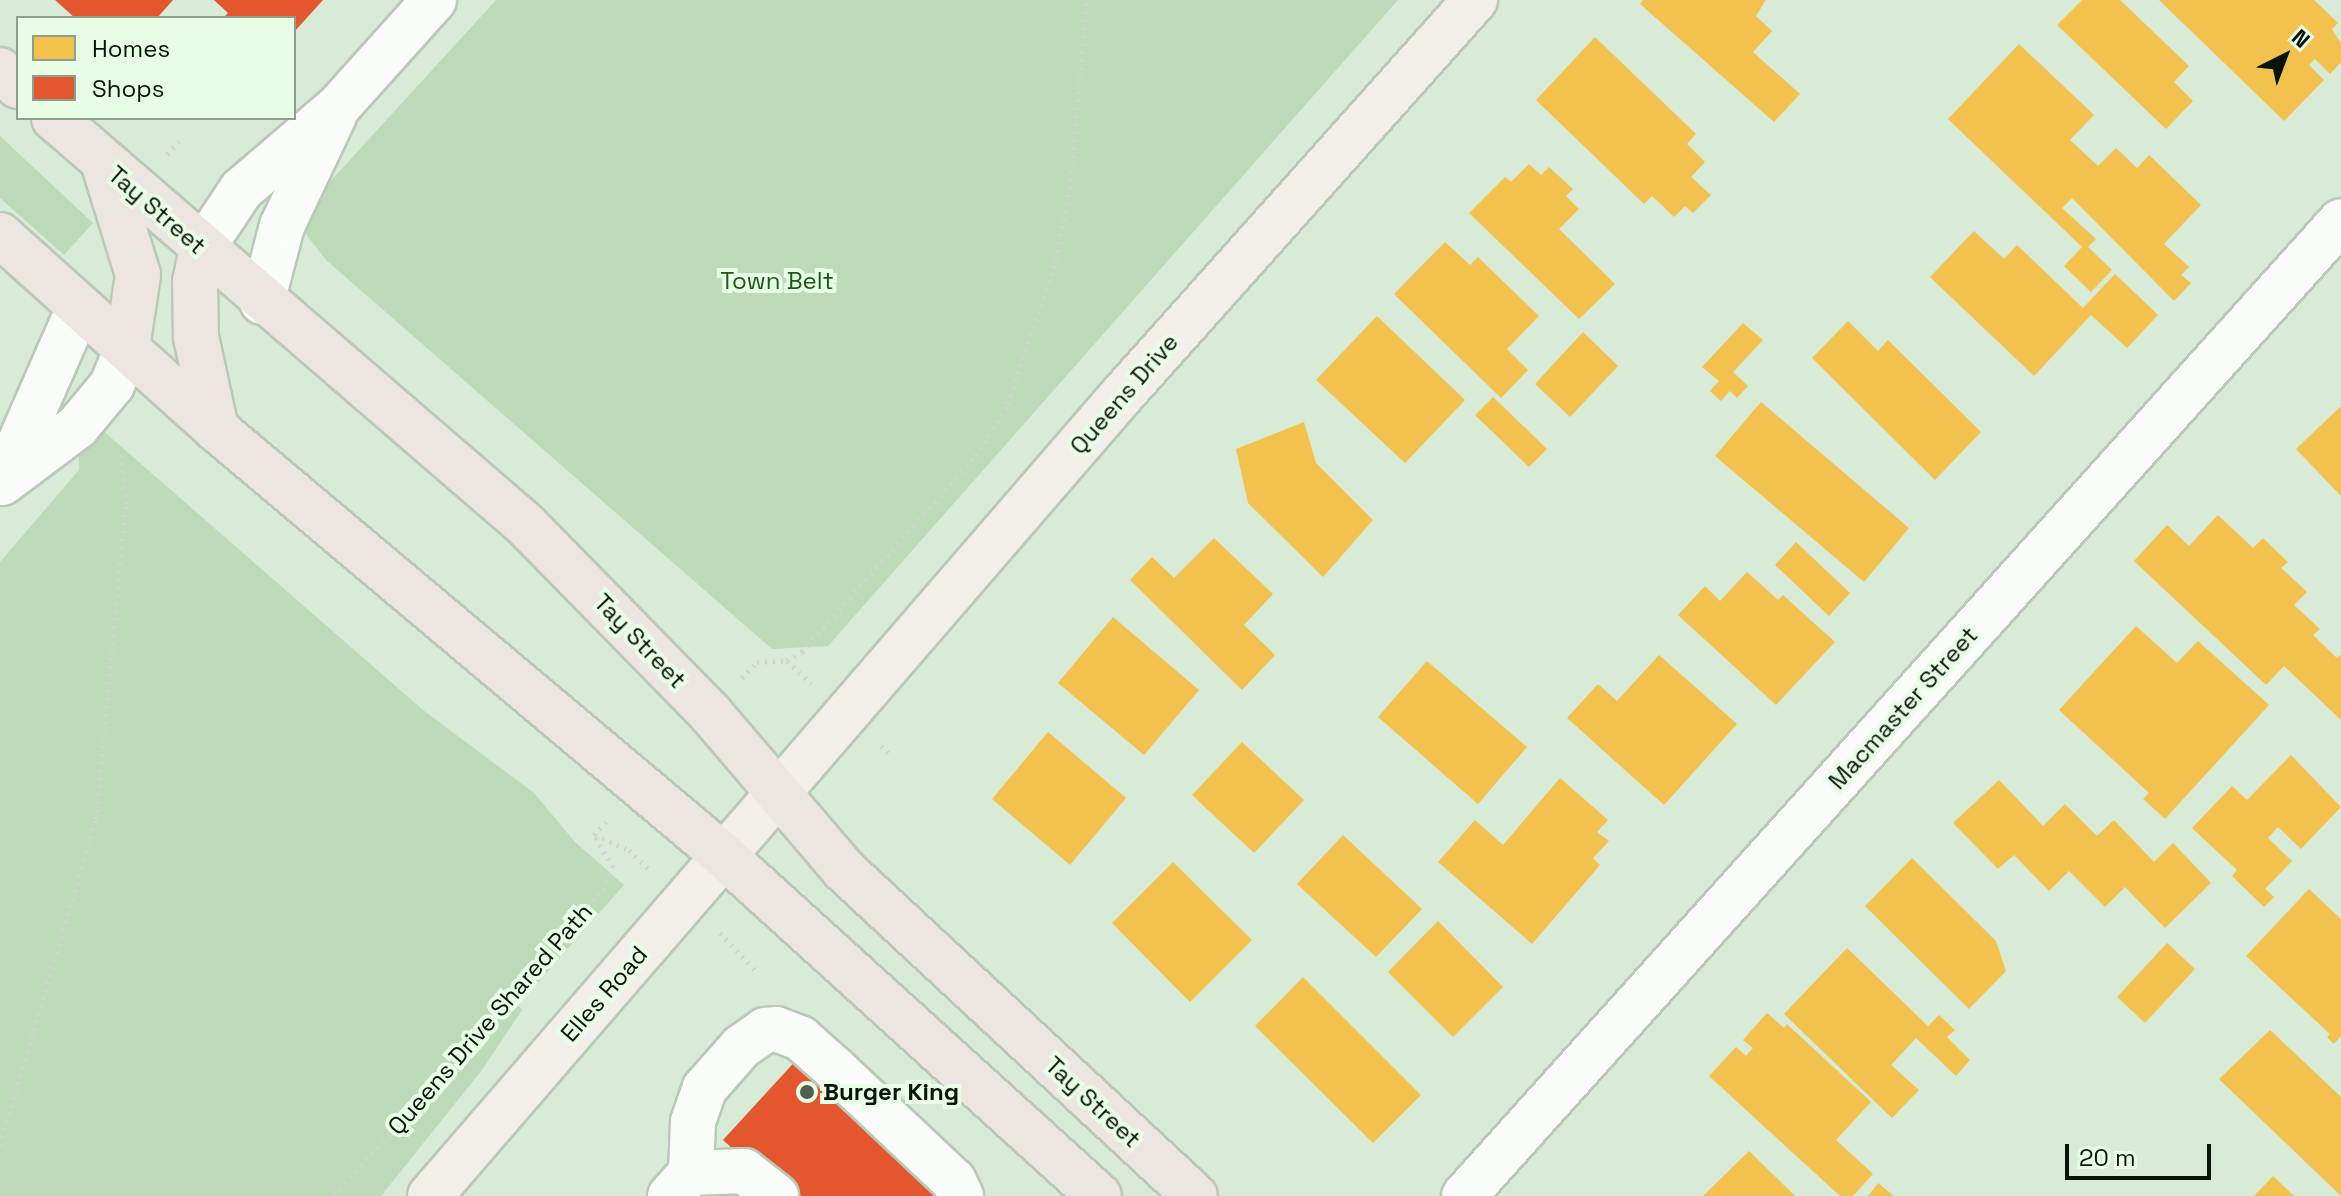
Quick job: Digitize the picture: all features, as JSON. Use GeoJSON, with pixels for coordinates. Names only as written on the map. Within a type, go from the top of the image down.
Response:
{"type":"FeatureCollection","features":[{"type":"Feature","properties":{"kind":"highway"},"geometry":{"type":"LineString","coordinates":[[0,70],[16,84]]}},
{"type":"Feature","properties":{"kind":"highway","name":"Tay Street"},"geometry":{"type":"LineString","coordinates":[[56,120],[262,302],[526,525],[691,693],[844,870],[1195,1196]]}},
{"type":"Feature","properties":{"kind":"highway"},"geometry":{"type":"LineString","coordinates":[[104,163],[138,275],[127,348]]}},
{"type":"Feature","properties":{"kind":"highway"},"geometry":{"type":"LineString","coordinates":[[0,235],[216,429],[724,856],[1099,1196]]}},
{"type":"Feature","properties":{"kind":"highway"},"geometry":{"type":"LineString","coordinates":[[202,249],[195,281],[196,337],[216,429]]}},
{"type":"Feature","properties":{"kind":"main road","name":"Queens Drive"},"geometry":{"type":"LineString","coordinates":[[779,793],[1122,395],[1475,0]]}},
{"type":"Feature","properties":{"kind":"main road","name":"Elles Road"},"geometry":{"type":"LineString","coordinates":[[430,1196],[779,793]]}},
{"type":"Feature","properties":{"kind":"street"},"geometry":{"type":"LineString","coordinates":[[202,249],[241,190],[338,107],[434,0]]}},
{"type":"Feature","properties":{"kind":"street"},"geometry":{"type":"LineString","coordinates":[[262,302],[282,226],[338,107]]}},
{"type":"Feature","properties":{"kind":"street","name":"Macmaster Street"},"geometry":{"type":"LineString","coordinates":[[1464,1196],[2341,221]]}},
{"type":"Feature","properties":{"kind":"street"},"geometry":{"type":"LineString","coordinates":[[1,484],[79,308]]}},
{"type":"Feature","properties":{"kind":"street"},"geometry":{"type":"LineString","coordinates":[[1,484],[77,427],[112,385],[127,348]]}},
{"type":"Feature","properties":{"kind":"street"},"geometry":{"type":"LineString","coordinates":[[776,1196],[744,1171],[680,1184],[693,1122],[705,1088],[755,1035],[788,1030],[954,1181],[961,1196]]}},
{"type":"Feature","properties":{"kind":"path"},"geometry":{"type":"LineString","coordinates":[[748,672],[757,662],[787,661],[802,652],[976,456],[1008,404],[1042,309],[1070,189],[1087,0]]}},
{"type":"Feature","properties":{"kind":"path"},"geometry":{"type":"LineString","coordinates":[[161,161],[181,140]]}},
{"type":"Feature","properties":{"kind":"path"},"geometry":{"type":"LineString","coordinates":[[0,1145],[96,819],[126,504],[120,435]]}},
{"type":"Feature","properties":{"kind":"path"},"geometry":{"type":"LineString","coordinates":[[787,661],[795,669]]}},
{"type":"Feature","properties":{"kind":"path"},"geometry":{"type":"LineString","coordinates":[[612,815],[594,835],[629,850]]}},
{"type":"Feature","properties":{"kind":"path","name":"Queens Drive Shared Path"},"geometry":{"type":"LineString","coordinates":[[335,1196],[603,890],[613,867],[594,835]]}},
{"type":"Feature","properties":{"kind":"green space","name":"Town Belt"},"geometry":{"type":"Polygon","coordinates":[[[496,0],[1398,0],[828,646],[772,649],[326,260],[295,220],[496,0]]]}},
{"type":"Feature","properties":{"kind":"green space"},"geometry":{"type":"Polygon","coordinates":[[[0,136],[93,223],[64,255],[0,198],[0,136]]]}},
{"type":"Feature","properties":{"kind":"green space"},"geometry":{"type":"Polygon","coordinates":[[[101,429],[423,710],[534,793],[575,842],[624,885],[518,1005],[522,1010],[482,1070],[381,1196],[0,1196],[0,562],[79,470],[79,453],[101,429]]]}},
{"type":"Feature","properties":{"kind":"building: Homes"},"geometry":{"type":"Polygon","coordinates":[[[1643,0],[1766,0],[1756,16],[1772,31],[1753,52],[1800,94],[1774,122],[1640,4],[1643,0]]]}},
{"type":"Feature","properties":{"kind":"building: Homes"},"geometry":{"type":"Polygon","coordinates":[[[2082,0],[2120,0],[2189,66],[2174,82],[2193,101],[2166,129],[2057,25],[2082,0]]]}},
{"type":"Feature","properties":{"kind":"building: Homes"},"geometry":{"type":"Polygon","coordinates":[[[2159,0],[2314,0],[2338,23],[2332,29],[2341,43],[2341,62],[2330,74],[2315,59],[2309,65],[2324,80],[2284,121],[2159,0]]]}},
{"type":"Feature","properties":{"kind":"building: Homes"},"geometry":{"type":"Polygon","coordinates":[[[1595,37],[1696,134],[1687,144],[1705,162],[1691,177],[1711,195],[1693,213],[1685,206],[1674,217],[1652,196],[1644,204],[1536,100],[1595,37]]]}},
{"type":"Feature","properties":{"kind":"building: Homes"},"geometry":{"type":"Polygon","coordinates":[[[2019,44],[2094,115],[2070,140],[2098,166],[2116,148],[2137,168],[2149,155],[2201,205],[2164,244],[2189,267],[2181,275],[2191,283],[2174,301],[2072,198],[2062,208],[2096,239],[2088,247],[2112,270],[2091,292],[2064,266],[2082,247],[1948,119],[2019,44]]]}},
{"type":"Feature","properties":{"kind":"building: Homes"},"geometry":{"type":"Polygon","coordinates":[[[1529,164],[1541,175],[1549,167],[1573,189],[1566,196],[1579,209],[1559,229],[1615,284],[1579,319],[1469,213],[1505,177],[1511,182],[1529,164]]]}},
{"type":"Feature","properties":{"kind":"building: Homes"},"geometry":{"type":"Polygon","coordinates":[[[1974,231],[2004,259],[2017,245],[2083,308],[2115,274],[2158,315],[2127,348],[2091,315],[2034,376],[1930,277],[1974,231]]]}},
{"type":"Feature","properties":{"kind":"building: Homes"},"geometry":{"type":"Polygon","coordinates":[[[1445,242],[1470,265],[1478,257],[1539,316],[1507,349],[1528,370],[1501,398],[1394,294],[1445,242]]]}},
{"type":"Feature","properties":{"kind":"building: Homes"},"geometry":{"type":"Polygon","coordinates":[[[1377,316],[1465,400],[1405,463],[1316,380],[1377,316]]]}},
{"type":"Feature","properties":{"kind":"building: Homes"},"geometry":{"type":"Polygon","coordinates":[[[1848,321],[1878,351],[1888,340],[1981,432],[1935,480],[1812,358],[1848,321]]]}},
{"type":"Feature","properties":{"kind":"building: Homes"},"geometry":{"type":"Polygon","coordinates":[[[1743,323],[1763,340],[1733,372],[1748,386],[1737,398],[1730,391],[1721,401],[1710,391],[1719,381],[1702,367],[1743,323]]]}},
{"type":"Feature","properties":{"kind":"building: Homes"},"geometry":{"type":"Polygon","coordinates":[[[1583,332],[1618,366],[1570,417],[1535,384],[1583,332]]]}},
{"type":"Feature","properties":{"kind":"building: Homes"},"geometry":{"type":"Polygon","coordinates":[[[1493,397],[1547,449],[1529,467],[1475,415],[1493,397]]]}},
{"type":"Feature","properties":{"kind":"building: Homes"},"geometry":{"type":"Polygon","coordinates":[[[1761,402],[1909,528],[1864,582],[1715,456],[1761,402]]]}},
{"type":"Feature","properties":{"kind":"building: Homes"},"geometry":{"type":"Polygon","coordinates":[[[2341,406],[2341,496],[2296,449],[2341,406]]]}},
{"type":"Feature","properties":{"kind":"building: Homes"},"geometry":{"type":"Polygon","coordinates":[[[1304,422],[1316,463],[1373,520],[1323,577],[1248,503],[1236,449],[1304,422]]]}},
{"type":"Feature","properties":{"kind":"building: Homes"},"geometry":{"type":"Polygon","coordinates":[[[2218,515],[2253,548],[2263,538],[2288,562],[2281,568],[2307,592],[2294,605],[2320,629],[2313,635],[2337,658],[2341,654],[2341,720],[2284,666],[2266,685],[2134,561],[2167,525],[2189,546],[2218,515]]]}},
{"type":"Feature","properties":{"kind":"building: Homes"},"geometry":{"type":"Polygon","coordinates":[[[1214,538],[1273,594],[1244,625],[1275,655],[1242,690],[1130,580],[1152,557],[1174,578],[1214,538]]]}},
{"type":"Feature","properties":{"kind":"building: Homes"},"geometry":{"type":"Polygon","coordinates":[[[1796,542],[1850,593],[1829,616],[1775,565],[1796,542]]]}},
{"type":"Feature","properties":{"kind":"building: Homes"},"geometry":{"type":"Polygon","coordinates":[[[1747,572],[1778,600],[1783,595],[1835,642],[1776,705],[1678,615],[1705,586],[1720,601],[1747,572]]]}},
{"type":"Feature","properties":{"kind":"building: Homes"},"geometry":{"type":"Polygon","coordinates":[[[1113,617],[1199,690],[1144,755],[1058,683],[1113,617]]]}},
{"type":"Feature","properties":{"kind":"building: Homes"},"geometry":{"type":"Polygon","coordinates":[[[2136,626],[2177,663],[2198,641],[2269,705],[2165,819],[2143,799],[2149,793],[2059,710],[2136,626]]]}},
{"type":"Feature","properties":{"kind":"building: Homes"},"geometry":{"type":"Polygon","coordinates":[[[1659,655],[1737,724],[1664,805],[1567,718],[1598,684],[1617,701],[1659,655]]]}},
{"type":"Feature","properties":{"kind":"building: Homes"},"geometry":{"type":"Polygon","coordinates":[[[1427,661],[1527,747],[1478,804],[1378,717],[1427,661]]]}},
{"type":"Feature","properties":{"kind":"building: Homes"},"geometry":{"type":"Polygon","coordinates":[[[1048,732],[1126,798],[1070,865],[992,799],[1048,732]]]}},
{"type":"Feature","properties":{"kind":"building: Homes"},"geometry":{"type":"Polygon","coordinates":[[[1242,742],[1304,800],[1254,853],[1192,795],[1242,742]]]}},
{"type":"Feature","properties":{"kind":"building: Homes"},"geometry":{"type":"Polygon","coordinates":[[[2291,755],[2341,807],[2301,849],[2278,827],[2268,838],[2292,861],[2265,889],[2274,897],[2264,907],[2232,876],[2237,870],[2192,828],[2232,786],[2247,800],[2291,755]]]}},
{"type":"Feature","properties":{"kind":"building: Homes"},"geometry":{"type":"Polygon","coordinates":[[[1560,778],[1608,820],[1597,832],[1609,841],[1593,858],[1600,865],[1532,944],[1438,862],[1475,820],[1503,845],[1560,778]]]}},
{"type":"Feature","properties":{"kind":"building: Homes"},"geometry":{"type":"Polygon","coordinates":[[[1999,780],[2043,826],[2065,804],[2097,836],[2114,820],[2154,862],[2173,843],[2211,883],[2165,928],[2125,887],[2105,907],[2069,871],[2049,891],[2014,855],[1998,869],[1953,823],[1999,780]]]}},
{"type":"Feature","properties":{"kind":"building: Homes"},"geometry":{"type":"Polygon","coordinates":[[[1343,835],[1422,909],[1376,957],[1297,884],[1343,835]]]}},
{"type":"Feature","properties":{"kind":"building: Homes"},"geometry":{"type":"Polygon","coordinates":[[[1912,858],[1996,941],[2006,971],[1969,1009],[1865,906],[1912,858]]]}},
{"type":"Feature","properties":{"kind":"building: Homes"},"geometry":{"type":"Polygon","coordinates":[[[1173,862],[1252,940],[1190,1002],[1112,923],[1173,862]]]}},
{"type":"Feature","properties":{"kind":"building: Homes"},"geometry":{"type":"Polygon","coordinates":[[[2309,889],[2341,919],[2341,1036],[2334,1044],[2327,1037],[2330,1034],[2246,956],[2309,889]]]}},
{"type":"Feature","properties":{"kind":"building: Homes"},"geometry":{"type":"Polygon","coordinates":[[[1438,921],[1503,987],[1453,1037],[1388,972],[1438,921]]]}},
{"type":"Feature","properties":{"kind":"building: Homes"},"geometry":{"type":"Polygon","coordinates":[[[2167,943],[2195,969],[2145,1023],[2117,997],[2167,943]]]}},
{"type":"Feature","properties":{"kind":"building: Homes"},"geometry":{"type":"Polygon","coordinates":[[[1847,948],[1928,1026],[1939,1015],[1955,1030],[1947,1037],[1970,1060],[1956,1076],[1916,1038],[1891,1065],[1919,1090],[1892,1118],[1784,1014],[1847,948]]]}},
{"type":"Feature","properties":{"kind":"building: Homes"},"geometry":{"type":"Polygon","coordinates":[[[1303,977],[1421,1095],[1373,1143],[1255,1026],[1303,977]]]}},
{"type":"Feature","properties":{"kind":"building: Homes"},"geometry":{"type":"Polygon","coordinates":[[[1767,1013],[1784,1028],[1787,1024],[1871,1102],[1836,1140],[1873,1174],[1853,1196],[1840,1196],[1709,1076],[1736,1047],[1746,1056],[1753,1048],[1743,1040],[1767,1013]]]}},
{"type":"Feature","properties":{"kind":"building: Homes"},"geometry":{"type":"Polygon","coordinates":[[[2270,1030],[2341,1097],[2341,1196],[2219,1079],[2270,1030]]]}},
{"type":"Feature","properties":{"kind":"building: Homes"},"geometry":{"type":"Polygon","coordinates":[[[1749,1151],[1795,1196],[1703,1196],[1749,1151]]]}},
{"type":"Feature","properties":{"kind":"building: Homes"},"geometry":{"type":"Polygon","coordinates":[[[2273,1176],[2294,1196],[2254,1196],[2273,1176]]]}},
{"type":"Feature","properties":{"kind":"building: Homes"},"geometry":{"type":"Polygon","coordinates":[[[1878,1183],[1894,1196],[1868,1196],[1878,1183]]]}},
{"type":"Feature","properties":{"kind":"building: Shops"},"geometry":{"type":"Polygon","coordinates":[[[55,0],[173,0],[159,16],[73,16],[55,0]]]}},
{"type":"Feature","properties":{"kind":"building: Shops"},"geometry":{"type":"Polygon","coordinates":[[[214,0],[323,0],[296,30],[296,16],[225,16],[228,13],[214,0]]]}},
{"type":"Feature","properties":{"kind":"building: Shops"},"geometry":{"type":"Polygon","coordinates":[[[800,1056],[926,1160],[914,1173],[935,1196],[793,1196],[780,1192],[723,1140],[800,1056]]]}},
{"type":"Feature","properties":{"kind":"place","name":"Burger King"},"geometry":{"type":"Point","coordinates":[807,1092]}}]}
